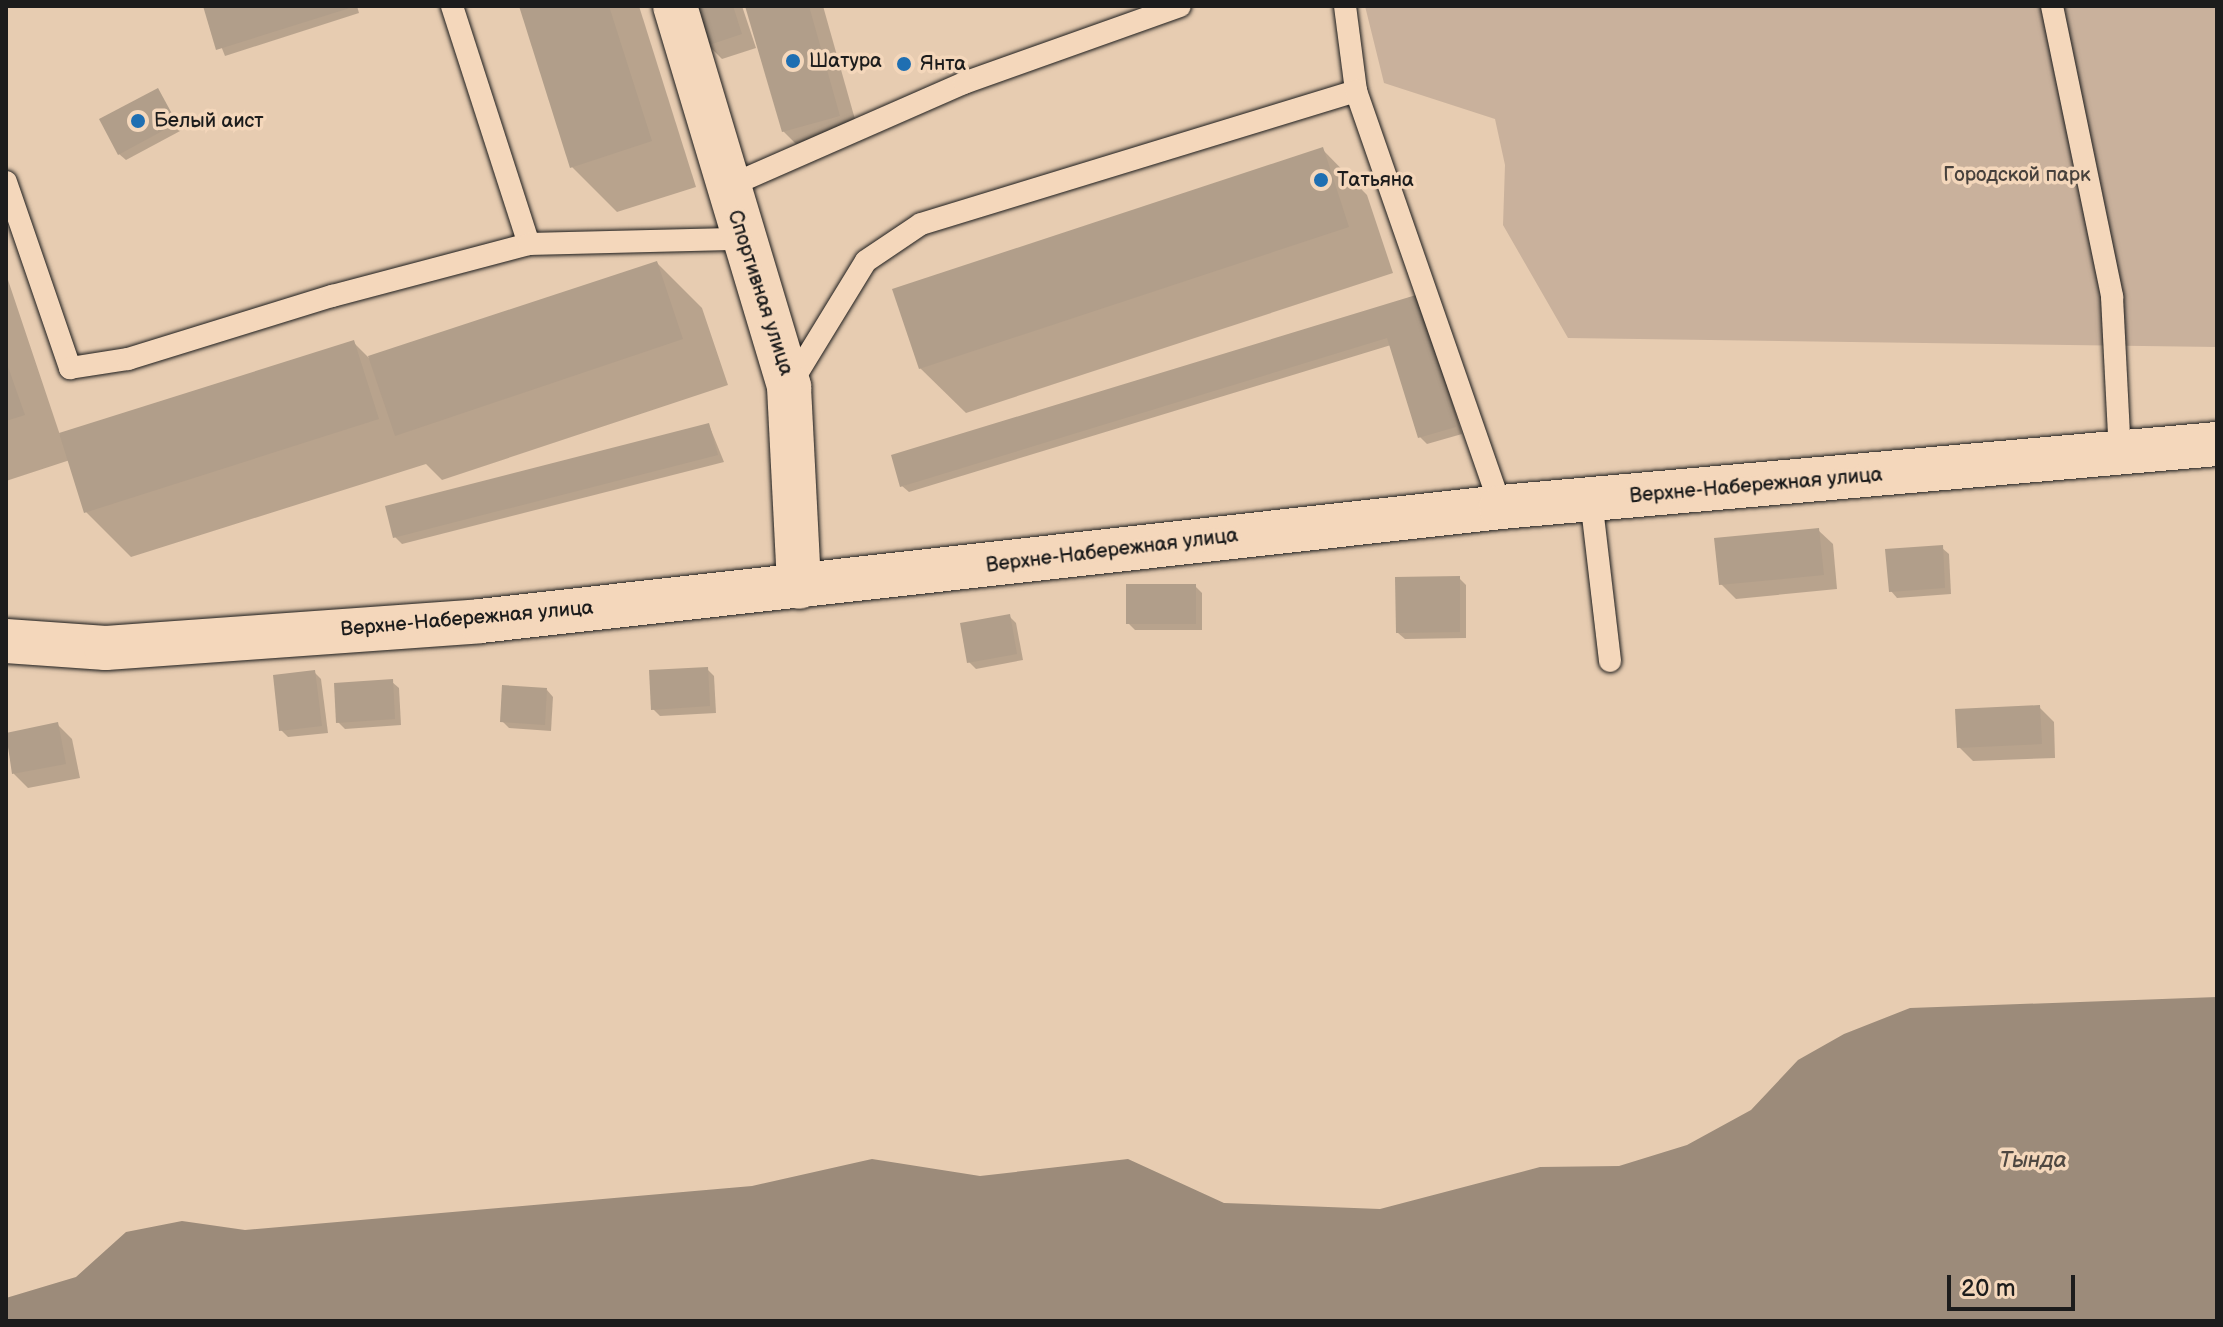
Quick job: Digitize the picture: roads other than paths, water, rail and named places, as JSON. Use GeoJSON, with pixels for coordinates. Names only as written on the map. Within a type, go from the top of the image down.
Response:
{"type":"FeatureCollection","features":[{"type":"Feature","properties":{"kind":"street","name":"Спортивная улица"},"geometry":{"type":"LineString","coordinates":[[675,6],[741,239],[789,387],[799,587]]}},
{"type":"Feature","properties":{"kind":"street","name":"Верхне-Набережная улица"},"geometry":{"type":"LineString","coordinates":[[6,641],[106,648],[480,621],[1501,507],[2120,457],[2217,444]]}},
{"type":"Feature","properties":{"kind":"lane"},"geometry":{"type":"LineString","coordinates":[[452,6],[529,244]]}},
{"type":"Feature","properties":{"kind":"lane"},"geometry":{"type":"LineString","coordinates":[[727,187],[964,83],[1180,6]]}},
{"type":"Feature","properties":{"kind":"lane"},"geometry":{"type":"LineString","coordinates":[[1345,6],[1356,91],[1501,507]]}},
{"type":"Feature","properties":{"kind":"lane"},"geometry":{"type":"LineString","coordinates":[[2052,6],[2112,297],[2120,457]]}},
{"type":"Feature","properties":{"kind":"lane"},"geometry":{"type":"LineString","coordinates":[[789,387],[866,261],[921,224],[1356,91]]}},
{"type":"Feature","properties":{"kind":"lane"},"geometry":{"type":"LineString","coordinates":[[6,182],[70,368],[128,359],[318,300],[529,244],[741,239]]}},
{"type":"Feature","properties":{"kind":"lane"},"geometry":{"type":"LineString","coordinates":[[1591,499],[1610,661]]}},
{"type":"Feature","properties":{"kind":"water","name":"Тында"},"geometry":{"type":"Polygon","coordinates":[[[2217,997],[2217,1321],[6,1321],[6,1298],[76,1277],[126,1232],[182,1221],[245,1230],[752,1186],[872,1159],[980,1176],[1128,1159],[1224,1203],[1380,1209],[1540,1167],[1619,1166],[1687,1145],[1751,1110],[1798,1060],[1844,1034],[1910,1008],[2217,997]]]}},
{"type":"Feature","properties":{"kind":"place","name":"Шатура"},"geometry":{"type":"Point","coordinates":[793,61]}},
{"type":"Feature","properties":{"kind":"place","name":"Янта"},"geometry":{"type":"Point","coordinates":[904,64]}},
{"type":"Feature","properties":{"kind":"place","name":"Белый аист"},"geometry":{"type":"Point","coordinates":[138,121]}},
{"type":"Feature","properties":{"kind":"place","name":"Татьяна"},"geometry":{"type":"Point","coordinates":[1321,180]}},
{"type":"Feature","properties":{"kind":"park label","name":"Городской парк"},"geometry":{"type":"Point","coordinates":[2017,175]}}]}
